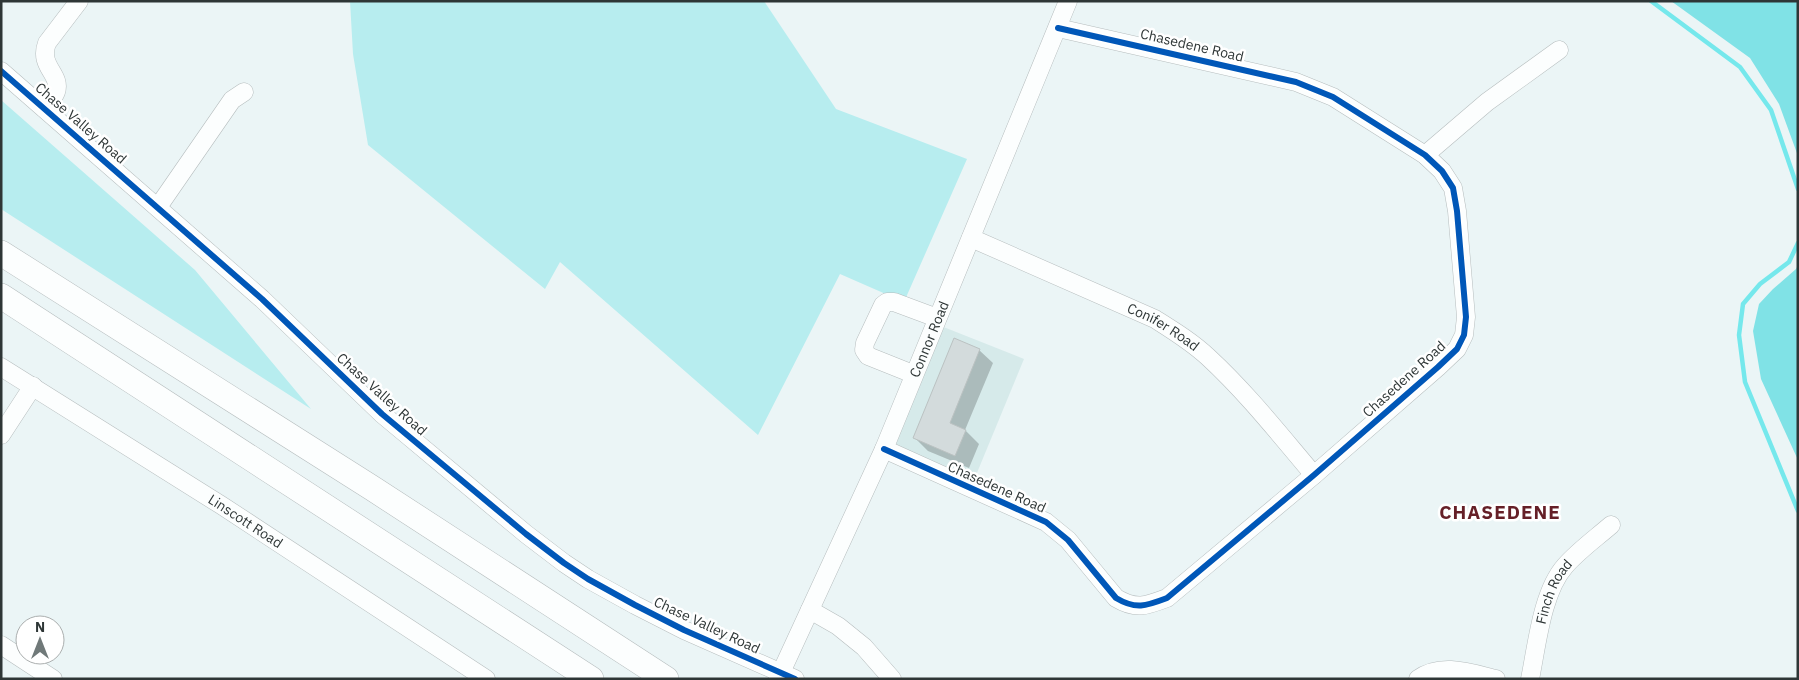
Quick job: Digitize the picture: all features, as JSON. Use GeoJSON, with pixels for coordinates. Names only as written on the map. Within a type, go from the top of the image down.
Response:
{"type":"FeatureCollection","features":[{"type":"Feature","properties":{"kind":"highway"},"geometry":{"type":"LineString","coordinates":[[1,253],[372,488],[666,679]]}},
{"type":"Feature","properties":{"kind":"highway"},"geometry":{"type":"LineString","coordinates":[[1,296],[591,679]]}},
{"type":"Feature","properties":{"kind":"street"},"geometry":{"type":"LineString","coordinates":[[44,108],[56,93],[57,86],[55,76],[45,59],[45,48],[78,1]]}},
{"type":"Feature","properties":{"kind":"street","name":"Connor Road"},"geometry":{"type":"LineString","coordinates":[[785,676],[810,610],[884,449],[913,374],[1068,1]]}},
{"type":"Feature","properties":{"kind":"street","name":"Chasedene Road"},"geometry":{"type":"LineString","coordinates":[[884,449],[1046,522],[1068,540],[1116,598],[1125,604],[1136,607],[1149,605],[1167,598],[1314,475],[1438,368],[1457,349],[1464,335],[1466,317],[1457,211],[1453,188],[1442,171],[1425,155],[1333,97],[1296,82],[1058,28]]}},
{"type":"Feature","properties":{"kind":"street"},"geometry":{"type":"LineString","coordinates":[[1425,155],[1487,102],[1559,50]]}},
{"type":"Feature","properties":{"kind":"street","name":"Chase Valley Road"},"geometry":{"type":"LineString","coordinates":[[1,71],[262,299],[382,414],[526,534],[588,579],[635,605],[684,630],[785,676]]}},
{"type":"Feature","properties":{"kind":"street"},"geometry":{"type":"LineString","coordinates":[[158,207],[232,100],[244,92]]}},
{"type":"Feature","properties":{"kind":"street","name":"Conifer Road"},"geometry":{"type":"LineString","coordinates":[[971,238],[1155,319],[1183,336],[1209,358],[1244,395],[1314,475]]}},
{"type":"Feature","properties":{"kind":"street"},"geometry":{"type":"LineString","coordinates":[[913,374],[868,356],[864,350],[865,343],[883,305],[887,302],[894,302],[937,318]]}},
{"type":"Feature","properties":{"kind":"street","name":"Linscott Road"},"geometry":{"type":"LineString","coordinates":[[1,367],[221,505],[486,679]]}},
{"type":"Feature","properties":{"kind":"street"},"geometry":{"type":"LineString","coordinates":[[1,435],[33,386]]}},
{"type":"Feature","properties":{"kind":"street","name":"Finch Road"},"geometry":{"type":"LineString","coordinates":[[1530,679],[1546,604],[1556,578],[1565,566],[1611,525]]}},
{"type":"Feature","properties":{"kind":"street"},"geometry":{"type":"LineString","coordinates":[[810,610],[838,626],[864,647],[892,679]]}},
{"type":"Feature","properties":{"kind":"street"},"geometry":{"type":"LineString","coordinates":[[1,645],[53,679]]}},
{"type":"Feature","properties":{"kind":"street"},"geometry":{"type":"LineString","coordinates":[[1418,679],[1435,671],[1456,670],[1496,679]]}},
{"type":"Feature","properties":{"kind":"shaded area"},"geometry":{"type":"Polygon","coordinates":[[[350,1],[764,1],[836,109],[967,159],[904,302],[840,274],[758,435],[560,262],[545,289],[368,145],[353,54],[350,1]]]}},
{"type":"Feature","properties":{"kind":"shaded area"},"geometry":{"type":"Polygon","coordinates":[[[1671,1],[1798,1],[1798,156],[1779,104],[1750,58],[1671,1]]]}},
{"type":"Feature","properties":{"kind":"shaded area"},"geometry":{"type":"Polygon","coordinates":[[[1,100],[195,270],[311,409],[1,209],[1,100]]]}},
{"type":"Feature","properties":{"kind":"shaded area"},"geometry":{"type":"Polygon","coordinates":[[[1798,265],[1798,460],[1761,379],[1753,331],[1759,304],[1798,265]]]}},
{"type":"Feature","properties":{"kind":"shaded area"},"geometry":{"type":"Polygon","coordinates":[[[941,326],[1024,359],[974,480],[892,447],[941,326]]]}},
{"type":"Feature","properties":{"kind":"building"},"geometry":{"type":"Polygon","coordinates":[[[954,338],[980,349],[950,423],[966,430],[955,456],[913,438],[954,338]]]}},
{"type":"Feature","properties":{"kind":"waterway"},"geometry":{"type":"LineString","coordinates":[[1651,1],[1740,67],[1771,110],[1798,189]]}},
{"type":"Feature","properties":{"kind":"waterway"},"geometry":{"type":"LineString","coordinates":[[1798,243],[1789,262],[1760,284],[1743,304],[1739,335],[1745,382],[1798,511]]}},
{"type":"Feature","properties":{"kind":"cycle path"},"geometry":{"type":"LineString","coordinates":[[884,449],[1046,522],[1068,540],[1116,598],[1129,604],[1147,605],[1167,598],[1314,475],[1438,367],[1457,349],[1464,335],[1466,317],[1457,211],[1453,188],[1442,171],[1425,155],[1333,97],[1296,82],[1058,28]]}},
{"type":"Feature","properties":{"kind":"cycle path"},"geometry":{"type":"LineString","coordinates":[[1,71],[262,299],[382,414],[526,534],[588,579],[635,605],[684,630],[795,679]]}},
{"type":"Feature","properties":{"kind":"district","name":"CHASEDENE"},"geometry":{"type":"Point","coordinates":[1500,512]}}]}
